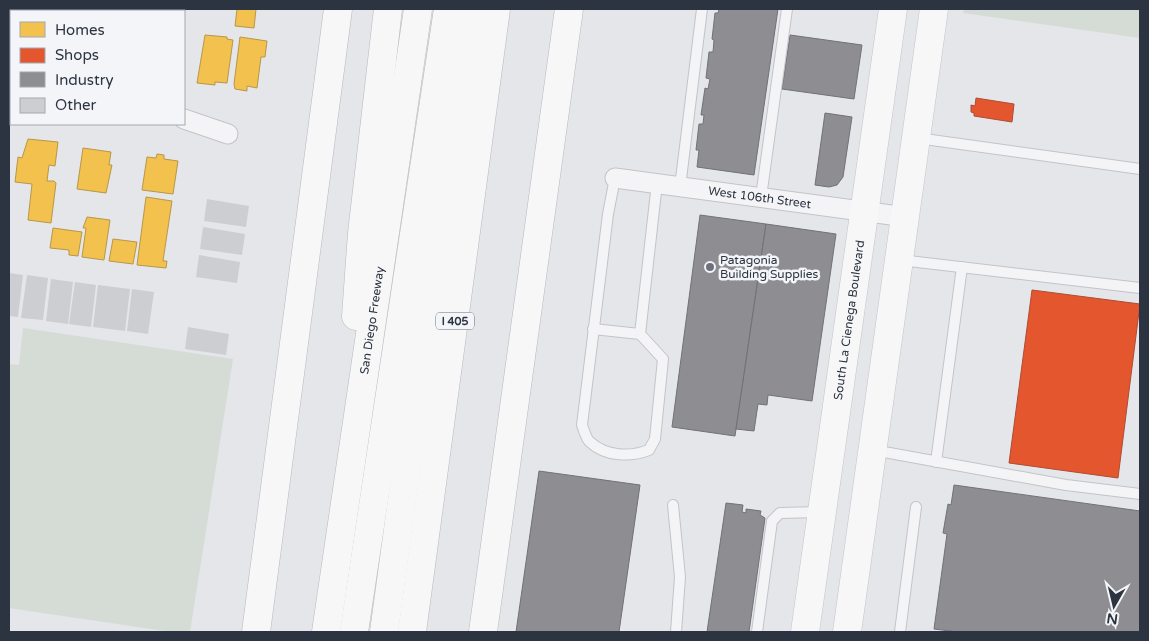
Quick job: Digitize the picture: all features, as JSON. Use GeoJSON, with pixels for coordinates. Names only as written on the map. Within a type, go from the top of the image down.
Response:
{"type":"FeatureCollection","features":[{"type":"Feature","properties":{"kind":"main road"},"geometry":{"type":"LineString","coordinates":[[256,632],[338,9]]}},
{"type":"Feature","properties":{"kind":"main road"},"geometry":{"type":"LineString","coordinates":[[336,564],[362,234],[388,9]]}},
{"type":"Feature","properties":{"kind":"main road","name":"San Diego Freeway"},"geometry":{"type":"LineString","coordinates":[[326,632],[418,9]]}},
{"type":"Feature","properties":{"kind":"main road"},"geometry":{"type":"LineString","coordinates":[[354,632],[448,9]]}},
{"type":"Feature","properties":{"kind":"main road"},"geometry":{"type":"LineString","coordinates":[[384,632],[469,9]]}},
{"type":"Feature","properties":{"kind":"main road","name":"I 405"},"geometry":{"type":"LineString","coordinates":[[412,632],[496,9]]}},
{"type":"Feature","properties":{"kind":"main road"},"geometry":{"type":"LineString","coordinates":[[483,632],[570,9]]}},
{"type":"Feature","properties":{"kind":"main road","name":"South La Cienega Boulevard"},"geometry":{"type":"LineString","coordinates":[[805,632],[893,9]]}},
{"type":"Feature","properties":{"kind":"main road"},"geometry":{"type":"LineString","coordinates":[[847,632],[934,9]]}},
{"type":"Feature","properties":{"kind":"street"},"geometry":{"type":"LineString","coordinates":[[185,119],[228,134]]}},
{"type":"Feature","properties":{"kind":"street","name":"West 106th Street"},"geometry":{"type":"LineString","coordinates":[[616,178],[906,217]]}},
{"type":"Feature","properties":{"kind":"lane"},"geometry":{"type":"LineString","coordinates":[[680,187],[702,9]]}},
{"type":"Feature","properties":{"kind":"lane"},"geometry":{"type":"LineString","coordinates":[[760,197],[787,9]]}},
{"type":"Feature","properties":{"kind":"lane"},"geometry":{"type":"LineString","coordinates":[[916,137],[1140,168]]}},
{"type":"Feature","properties":{"kind":"lane"},"geometry":{"type":"LineString","coordinates":[[594,328],[640,334],[663,359],[655,439],[649,450],[635,456],[606,452],[588,442],[582,425],[608,214],[616,178]]}},
{"type":"Feature","properties":{"kind":"lane"},"geometry":{"type":"LineString","coordinates":[[640,334],[657,184]]}},
{"type":"Feature","properties":{"kind":"lane"},"geometry":{"type":"LineString","coordinates":[[899,260],[1140,288]]}},
{"type":"Feature","properties":{"kind":"lane"},"geometry":{"type":"LineString","coordinates":[[936,462],[962,267]]}},
{"type":"Feature","properties":{"kind":"lane"},"geometry":{"type":"LineString","coordinates":[[872,450],[1066,485],[1140,494]]}},
{"type":"Feature","properties":{"kind":"lane"},"geometry":{"type":"LineString","coordinates":[[673,505],[680,577],[676,632]]}},
{"type":"Feature","properties":{"kind":"lane"},"geometry":{"type":"LineString","coordinates":[[900,632],[916,507]]}},
{"type":"Feature","properties":{"kind":"lane"},"geometry":{"type":"LineString","coordinates":[[757,632],[772,521],[780,513],[822,512]]}},
{"type":"Feature","properties":{"kind":"shaded area"},"geometry":{"type":"Polygon","coordinates":[[[964,9],[1140,9],[1140,38],[963,13],[964,9]]]}},
{"type":"Feature","properties":{"kind":"shaded area"},"geometry":{"type":"Polygon","coordinates":[[[23,328],[233,359],[190,632],[171,632],[9,608],[9,364],[19,365],[23,328]]]}},
{"type":"Feature","properties":{"kind":"building: Homes"},"geometry":{"type":"Polygon","coordinates":[[[105,9],[128,9],[128,10],[105,9]]]}},
{"type":"Feature","properties":{"kind":"building: Homes"},"geometry":{"type":"Polygon","coordinates":[[[166,9],[185,9],[185,10],[166,9]]]}},
{"type":"Feature","properties":{"kind":"building: Homes"},"geometry":{"type":"Polygon","coordinates":[[[237,9],[256,9],[254,28],[235,26],[237,9]]]}},
{"type":"Feature","properties":{"kind":"building: Homes"},"geometry":{"type":"Polygon","coordinates":[[[205,35],[227,37],[227,39],[233,40],[227,83],[215,82],[215,85],[197,83],[205,35]]]}},
{"type":"Feature","properties":{"kind":"building: Homes"},"geometry":{"type":"Polygon","coordinates":[[[240,37],[267,41],[265,57],[261,57],[257,88],[247,86],[247,91],[235,89],[234,84],[240,37]]]}},
{"type":"Feature","properties":{"kind":"building: Homes"},"geometry":{"type":"Polygon","coordinates":[[[28,139],[58,142],[55,166],[49,165],[47,181],[54,181],[56,183],[51,223],[28,220],[32,184],[15,182],[18,157],[22,158],[28,139]]]}},
{"type":"Feature","properties":{"kind":"building: Homes"},"geometry":{"type":"Polygon","coordinates":[[[83,148],[111,152],[109,165],[112,165],[106,193],[77,189],[83,148]]]}},
{"type":"Feature","properties":{"kind":"building: Homes"},"geometry":{"type":"Polygon","coordinates":[[[157,154],[164,155],[164,159],[178,161],[173,194],[142,190],[147,157],[156,158],[157,154]]]}},
{"type":"Feature","properties":{"kind":"building: Homes"},"geometry":{"type":"Polygon","coordinates":[[[146,197],[172,201],[163,261],[167,261],[166,268],[137,265],[146,197]]]}},
{"type":"Feature","properties":{"kind":"building: Homes"},"geometry":{"type":"Polygon","coordinates":[[[87,217],[110,220],[104,260],[82,257],[86,228],[83,228],[87,217]]]}},
{"type":"Feature","properties":{"kind":"building: Homes"},"geometry":{"type":"Polygon","coordinates":[[[53,228],[82,232],[78,256],[69,255],[69,250],[50,248],[53,228]]]}},
{"type":"Feature","properties":{"kind":"building: Homes"},"geometry":{"type":"Polygon","coordinates":[[[113,239],[137,242],[133,264],[109,261],[113,239]]]}},
{"type":"Feature","properties":{"kind":"building: Shops"},"geometry":{"type":"Polygon","coordinates":[[[976,98],[1014,104],[1012,122],[974,116],[974,113],[971,112],[971,105],[975,106],[976,98]]]}},
{"type":"Feature","properties":{"kind":"building: Shops"},"geometry":{"type":"Polygon","coordinates":[[[1032,290],[1140,304],[1118,478],[1009,463],[1032,290]]]}},
{"type":"Feature","properties":{"kind":"building: Industry"},"geometry":{"type":"Polygon","coordinates":[[[719,9],[778,9],[754,175],[697,167],[699,150],[696,150],[699,124],[703,124],[704,115],[701,115],[705,88],[708,89],[710,79],[706,78],[709,52],[713,52],[714,40],[712,39],[715,13],[718,13],[719,9]]]}},
{"type":"Feature","properties":{"kind":"building: Industry"},"geometry":{"type":"Polygon","coordinates":[[[790,35],[862,45],[854,99],[782,89],[790,35]]]}},
{"type":"Feature","properties":{"kind":"building: Industry"},"geometry":{"type":"Polygon","coordinates":[[[825,113],[852,117],[843,177],[837,185],[829,187],[815,185],[825,113]]]}},
{"type":"Feature","properties":{"kind":"building: Industry"},"geometry":{"type":"Polygon","coordinates":[[[700,215],[766,224],[735,436],[672,427],[700,215]]]}},
{"type":"Feature","properties":{"kind":"building: Industry"},"geometry":{"type":"Polygon","coordinates":[[[766,224],[836,234],[812,401],[768,395],[767,405],[758,404],[754,431],[736,429],[766,224]]]}},
{"type":"Feature","properties":{"kind":"building: Industry"},"geometry":{"type":"Polygon","coordinates":[[[539,471],[640,485],[619,632],[516,632],[539,471]]]}},
{"type":"Feature","properties":{"kind":"building: Industry"},"geometry":{"type":"Polygon","coordinates":[[[954,485],[1140,511],[1140,632],[958,632],[934,629],[947,534],[943,533],[948,504],[951,505],[954,485]]]}},
{"type":"Feature","properties":{"kind":"building: Industry"},"geometry":{"type":"Polygon","coordinates":[[[726,503],[743,505],[742,512],[746,513],[746,509],[761,511],[760,515],[765,518],[749,632],[707,632],[726,503]]]}},
{"type":"Feature","properties":{"kind":"building: Other"},"geometry":{"type":"Polygon","coordinates":[[[207,199],[249,206],[246,227],[204,221],[207,199]]]}},
{"type":"Feature","properties":{"kind":"building: Other"},"geometry":{"type":"Polygon","coordinates":[[[203,227],[245,234],[242,255],[200,249],[203,227]]]}},
{"type":"Feature","properties":{"kind":"building: Other"},"geometry":{"type":"Polygon","coordinates":[[[199,255],[240,262],[237,283],[196,277],[199,255]]]}},
{"type":"Feature","properties":{"kind":"building: Other"},"geometry":{"type":"Polygon","coordinates":[[[9,273],[23,275],[18,317],[9,316],[9,273]]]}},
{"type":"Feature","properties":{"kind":"building: Other"},"geometry":{"type":"Polygon","coordinates":[[[27,275],[48,278],[43,320],[21,318],[27,275]]]}},
{"type":"Feature","properties":{"kind":"building: Other"},"geometry":{"type":"Polygon","coordinates":[[[51,279],[73,282],[68,324],[46,321],[51,279]]]}},
{"type":"Feature","properties":{"kind":"building: Other"},"geometry":{"type":"Polygon","coordinates":[[[75,282],[96,285],[91,327],[69,324],[75,282]]]}},
{"type":"Feature","properties":{"kind":"building: Other"},"geometry":{"type":"Polygon","coordinates":[[[98,285],[130,289],[125,331],[93,327],[98,285]]]}},
{"type":"Feature","properties":{"kind":"building: Other"},"geometry":{"type":"Polygon","coordinates":[[[132,289],[154,292],[148,334],[127,331],[132,289]]]}},
{"type":"Feature","properties":{"kind":"building: Other"},"geometry":{"type":"Polygon","coordinates":[[[188,327],[229,334],[226,355],[185,349],[188,327]]]}},
{"type":"Feature","properties":{"kind":"place","name":"Patagonia Building Supplies"},"geometry":{"type":"Point","coordinates":[710,267]}}]}
